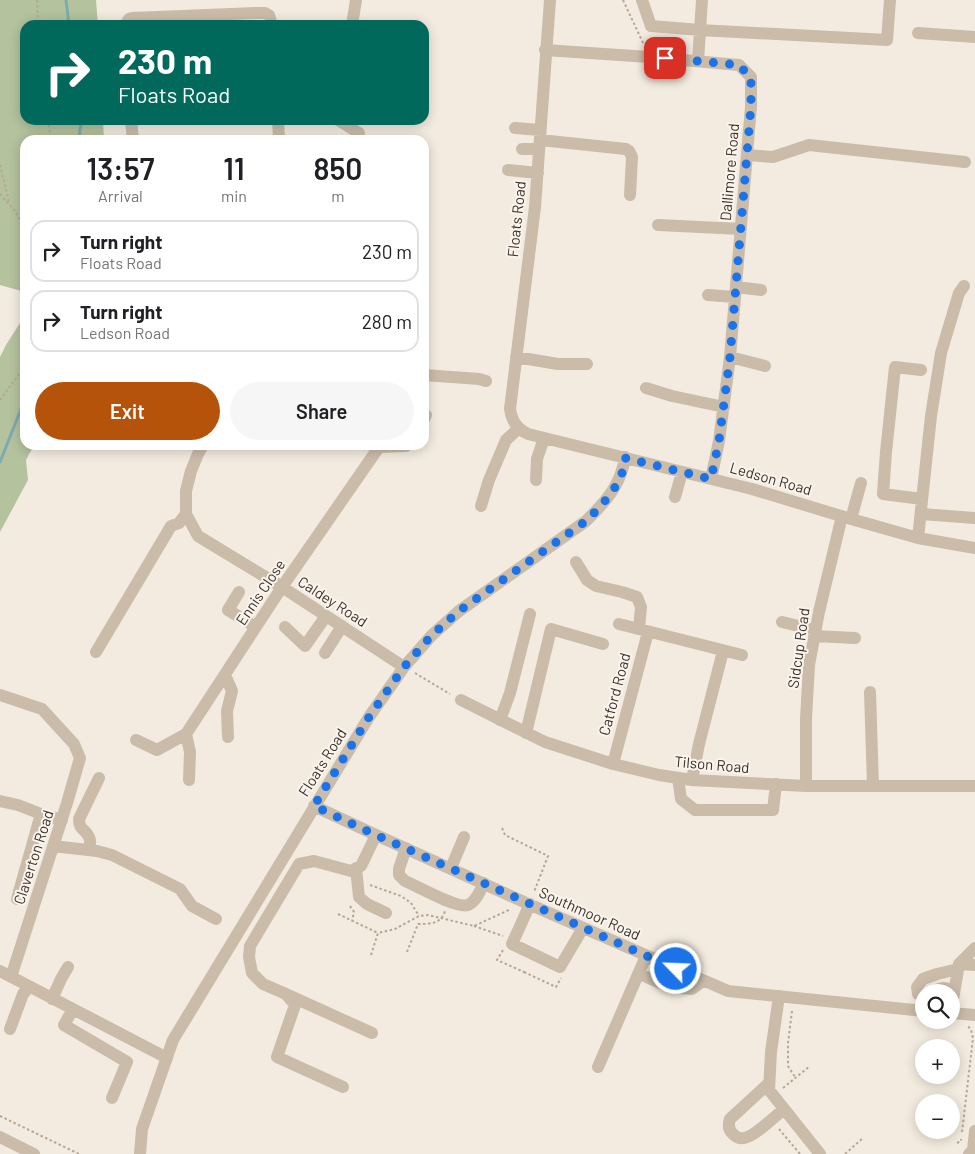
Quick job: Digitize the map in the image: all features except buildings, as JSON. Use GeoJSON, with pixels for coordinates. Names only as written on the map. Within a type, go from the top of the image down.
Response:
{"type":"FeatureCollection","features":[{"type":"Feature","properties":{"kind":"street"},"geometry":{"type":"LineString","coordinates":[[353,20],[356,0]]}},
{"type":"Feature","properties":{"kind":"street","name":"Floats Road"},"geometry":{"type":"LineString","coordinates":[[523,431],[512,419],[510,408],[536,207],[545,50],[550,0]]}},
{"type":"Feature","properties":{"kind":"street"},"geometry":{"type":"LineString","coordinates":[[642,0],[651,26],[887,40],[890,0]]}},
{"type":"Feature","properties":{"kind":"street"},"geometry":{"type":"LineString","coordinates":[[698,0],[700,30],[698,61]]}},
{"type":"Feature","properties":{"kind":"street"},"geometry":{"type":"LineString","coordinates":[[129,20],[132,18],[255,13],[265,13],[269,15],[270,20]]}},
{"type":"Feature","properties":{"kind":"street"},"geometry":{"type":"LineString","coordinates":[[918,33],[975,37]]}},
{"type":"Feature","properties":{"kind":"street","name":"Dallimore Road"},"geometry":{"type":"LineString","coordinates":[[545,50],[739,65],[751,78],[751,106],[730,357],[719,441],[711,479]]}},
{"type":"Feature","properties":{"kind":"street"},"geometry":{"type":"LineString","coordinates":[[346,125],[359,134]]}},
{"type":"Feature","properties":{"kind":"street"},"geometry":{"type":"LineString","coordinates":[[515,128],[540,140],[626,149],[632,157],[630,195]]}},
{"type":"Feature","properties":{"kind":"street"},"geometry":{"type":"LineString","coordinates":[[522,149],[540,140]]}},
{"type":"Feature","properties":{"kind":"street"},"geometry":{"type":"LineString","coordinates":[[747,155],[773,156],[809,146],[965,162]]}},
{"type":"Feature","properties":{"kind":"street"},"geometry":{"type":"LineString","coordinates":[[508,170],[538,173]]}},
{"type":"Feature","properties":{"kind":"street"},"geometry":{"type":"LineString","coordinates":[[658,225],[741,229]]}},
{"type":"Feature","properties":{"kind":"street"},"geometry":{"type":"LineString","coordinates":[[918,538],[931,416],[941,353],[959,293],[964,286]]}},
{"type":"Feature","properties":{"kind":"street"},"geometry":{"type":"LineString","coordinates":[[708,295],[760,290]]}},
{"type":"Feature","properties":{"kind":"street"},"geometry":{"type":"LineString","coordinates":[[516,357],[558,364],[587,364]]}},
{"type":"Feature","properties":{"kind":"street"},"geometry":{"type":"LineString","coordinates":[[730,357],[766,366]]}},
{"type":"Feature","properties":{"kind":"street"},"geometry":{"type":"LineString","coordinates":[[921,370],[894,367],[883,494],[923,493]]}},
{"type":"Feature","properties":{"kind":"street"},"geometry":{"type":"LineString","coordinates":[[429,375],[486,381]]}},
{"type":"Feature","properties":{"kind":"street"},"geometry":{"type":"LineString","coordinates":[[646,388],[724,408]]}},
{"type":"Feature","properties":{"kind":"street"},"geometry":{"type":"LineString","coordinates":[[481,506],[489,480],[506,440],[523,431]]}},
{"type":"Feature","properties":{"kind":"street","name":"Ledson Road"},"geometry":{"type":"LineString","coordinates":[[523,431],[544,438],[752,488],[918,538],[975,548]]}},
{"type":"Feature","properties":{"kind":"street"},"geometry":{"type":"LineString","coordinates":[[536,480],[537,459],[544,438]]}},
{"type":"Feature","properties":{"kind":"street"},"geometry":{"type":"LineString","coordinates":[[96,652],[171,526],[179,523],[186,514],[186,492],[191,471],[200,450]]}},
{"type":"Feature","properties":{"kind":"street","name":"Ennis Close"},"geometry":{"type":"LineString","coordinates":[[136,740],[157,750],[186,734],[282,587],[377,450]]}},
{"type":"Feature","properties":{"kind":"street","name":"Floats Road"},"geometry":{"type":"LineString","coordinates":[[140,1154],[142,1129],[173,1040],[369,717],[404,667],[432,635],[459,611],[586,521],[613,489],[621,474],[625,458]]}},
{"type":"Feature","properties":{"kind":"street"},"geometry":{"type":"LineString","coordinates":[[675,496],[682,472]]}},
{"type":"Feature","properties":{"kind":"street","name":"Sidcup Road"},"geometry":{"type":"LineString","coordinates":[[806,786],[806,719],[809,665],[814,633],[847,518],[861,483]]}},
{"type":"Feature","properties":{"kind":"street","name":"Caldey Road"},"geometry":{"type":"LineString","coordinates":[[186,514],[198,536],[282,587],[404,667]]}},
{"type":"Feature","properties":{"kind":"street"},"geometry":{"type":"LineString","coordinates":[[921,514],[975,518]]}},
{"type":"Feature","properties":{"kind":"street","name":"Catford Road"},"geometry":{"type":"LineString","coordinates":[[576,562],[587,580],[596,586],[637,597],[641,607],[643,630],[613,764]]}},
{"type":"Feature","properties":{"kind":"street"},"geometry":{"type":"LineString","coordinates":[[239,592],[228,610],[256,627]]}},
{"type":"Feature","properties":{"kind":"street"},"geometry":{"type":"LineString","coordinates":[[500,720],[510,693],[530,614]]}},
{"type":"Feature","properties":{"kind":"street"},"geometry":{"type":"LineString","coordinates":[[285,627],[305,646],[326,616]]}},
{"type":"Feature","properties":{"kind":"street"},"geometry":{"type":"LineString","coordinates":[[782,622],[814,633],[855,638]]}},
{"type":"Feature","properties":{"kind":"street"},"geometry":{"type":"LineString","coordinates":[[619,624],[742,655]]}},
{"type":"Feature","properties":{"kind":"street"},"geometry":{"type":"LineString","coordinates":[[325,653],[342,626]]}},
{"type":"Feature","properties":{"kind":"street"},"geometry":{"type":"LineString","coordinates":[[526,733],[551,629],[602,644]]}},
{"type":"Feature","properties":{"kind":"street"},"geometry":{"type":"LineString","coordinates":[[692,780],[699,744],[723,650]]}},
{"type":"Feature","properties":{"kind":"street"},"geometry":{"type":"LineString","coordinates":[[225,675],[232,691],[227,711],[228,737]]}},
{"type":"Feature","properties":{"kind":"street"},"geometry":{"type":"LineString","coordinates":[[870,692],[873,786]]}},
{"type":"Feature","properties":{"kind":"street","name":"Claverton Road"},"geometry":{"type":"LineString","coordinates":[[0,695],[42,709],[74,744],[80,758],[53,846],[5,974],[167,1058]]}},
{"type":"Feature","properties":{"kind":"street","name":"Tilson Road"},"geometry":{"type":"LineString","coordinates":[[460,700],[545,742],[613,764],[659,775],[692,780],[806,786],[975,786]]}},
{"type":"Feature","properties":{"kind":"street"},"geometry":{"type":"LineString","coordinates":[[186,734],[190,752],[189,780]]}},
{"type":"Feature","properties":{"kind":"street"},"geometry":{"type":"LineString","coordinates":[[93,851],[89,836],[80,827],[79,819],[99,778]]}},
{"type":"Feature","properties":{"kind":"street"},"geometry":{"type":"LineString","coordinates":[[678,778],[681,799],[695,810],[773,810],[776,784]]}},
{"type":"Feature","properties":{"kind":"street","name":"Claverton Road"},"geometry":{"type":"LineString","coordinates":[[0,801],[18,804],[41,814],[62,820]]}},
{"type":"Feature","properties":{"kind":"street","name":"Southmoor Road"},"geometry":{"type":"LineString","coordinates":[[314,806],[527,903],[728,991],[915,1010]]}},
{"type":"Feature","properties":{"kind":"street"},"geometry":{"type":"LineString","coordinates":[[17,899],[41,814]]}},
{"type":"Feature","properties":{"kind":"street"},"geometry":{"type":"LineString","coordinates":[[372,1033],[263,984],[252,973],[249,956],[250,946],[299,864],[314,861],[351,870],[362,866],[376,835]]}},
{"type":"Feature","properties":{"kind":"street"},"geometry":{"type":"LineString","coordinates":[[451,868],[464,837]]}},
{"type":"Feature","properties":{"kind":"street"},"geometry":{"type":"LineString","coordinates":[[53,846],[112,855],[180,889],[192,906],[216,919]]}},
{"type":"Feature","properties":{"kind":"street"},"geometry":{"type":"LineString","coordinates":[[406,848],[399,869],[400,875],[405,881],[453,903],[463,906],[469,905],[475,899],[484,883]]}},
{"type":"Feature","properties":{"kind":"street"},"geometry":{"type":"LineString","coordinates":[[356,868],[359,897],[367,904],[386,913]]}},
{"type":"Feature","properties":{"kind":"street"},"geometry":{"type":"LineString","coordinates":[[527,903],[512,944],[560,967],[583,928]]}},
{"type":"Feature","properties":{"kind":"street"},"geometry":{"type":"LineString","coordinates":[[955,984],[958,967],[975,948]]}},
{"type":"Feature","properties":{"kind":"street"},"geometry":{"type":"LineString","coordinates":[[598,1067],[640,974],[646,956]]}},
{"type":"Feature","properties":{"kind":"street"},"geometry":{"type":"LineString","coordinates":[[919,984],[923,979],[937,974],[958,967],[975,965]]}},
{"type":"Feature","properties":{"kind":"street"},"geometry":{"type":"LineString","coordinates":[[52,999],[68,967]]}},
{"type":"Feature","properties":{"kind":"street"},"geometry":{"type":"LineString","coordinates":[[640,974],[669,987],[692,989],[703,981]]}},
{"type":"Feature","properties":{"kind":"street"},"geometry":{"type":"LineString","coordinates":[[10,1029],[23,994],[29,987]]}},
{"type":"Feature","properties":{"kind":"street"},"geometry":{"type":"LineString","coordinates":[[286,994],[296,1005],[277,1057],[343,1087]]}},
{"type":"Feature","properties":{"kind":"street"},"geometry":{"type":"LineString","coordinates":[[779,996],[771,1052],[769,1090],[820,1154]]}},
{"type":"Feature","properties":{"kind":"street"},"geometry":{"type":"LineString","coordinates":[[73,1009],[64,1024],[127,1062],[112,1098]]}},
{"type":"Feature","properties":{"kind":"street"},"geometry":{"type":"LineString","coordinates":[[960,1016],[975,1016]]}},
{"type":"Feature","properties":{"kind":"street"},"geometry":{"type":"LineString","coordinates":[[769,1083],[730,1119],[728,1124],[730,1132],[743,1139],[751,1136],[784,1109]]}},
{"type":"Feature","properties":{"kind":"street"},"geometry":{"type":"LineString","coordinates":[[969,1154],[973,1150],[975,1131]]}},
{"type":"Feature","properties":{"kind":"street"},"geometry":{"type":"LineString","coordinates":[[0,1137],[27,1152]]}},
{"type":"Feature","properties":{"kind":"path"},"geometry":{"type":"LineString","coordinates":[[37,0],[38,20]]}},
{"type":"Feature","properties":{"kind":"path"},"geometry":{"type":"LineString","coordinates":[[623,0],[649,57]]}},
{"type":"Feature","properties":{"kind":"path"},"geometry":{"type":"LineString","coordinates":[[0,166],[10,204]]}},
{"type":"Feature","properties":{"kind":"path"},"geometry":{"type":"LineString","coordinates":[[0,194],[10,204],[20,221]]}},
{"type":"Feature","properties":{"kind":"path"},"geometry":{"type":"LineString","coordinates":[[0,400],[20,373]]}},
{"type":"Feature","properties":{"kind":"path"},"geometry":{"type":"LineString","coordinates":[[404,667],[460,700]]}},
{"type":"Feature","properties":{"kind":"path"},"geometry":{"type":"LineString","coordinates":[[502,828],[505,835],[548,856],[533,894],[527,893],[527,903]]}},
{"type":"Feature","properties":{"kind":"path"},"geometry":{"type":"LineString","coordinates":[[338,914],[378,934],[396,929],[419,916],[411,903],[400,896],[368,884],[357,884]]}},
{"type":"Feature","properties":{"kind":"path"},"geometry":{"type":"LineString","coordinates":[[407,952],[418,924],[434,924],[443,918]]}},
{"type":"Feature","properties":{"kind":"path"},"geometry":{"type":"LineString","coordinates":[[474,926],[504,937]]}},
{"type":"Feature","properties":{"kind":"path"},"geometry":{"type":"LineString","coordinates":[[371,956],[378,934]]}},
{"type":"Feature","properties":{"kind":"path"},"geometry":{"type":"LineString","coordinates":[[505,946],[497,960],[524,972],[523,974]]}},
{"type":"Feature","properties":{"kind":"path"},"geometry":{"type":"LineString","coordinates":[[792,1011],[788,1043],[788,1066],[796,1077]]}},
{"type":"Feature","properties":{"kind":"path"},"geometry":{"type":"LineString","coordinates":[[957,1143],[961,1141],[974,1041],[971,1030],[964,1025]]}},
{"type":"Feature","properties":{"kind":"path"},"geometry":{"type":"LineString","coordinates":[[0,1116],[79,1154]]}},
{"type":"Feature","properties":{"kind":"path"},"geometry":{"type":"LineString","coordinates":[[779,1128],[800,1154]]}},
{"type":"Feature","properties":{"kind":"path"},"geometry":{"type":"LineString","coordinates":[[845,1154],[863,1138]]}},
{"type":"Feature","properties":{"kind":"green space"},"geometry":{"type":"Polygon","coordinates":[[[0,0],[96,0],[98,20],[20,20],[20,125],[103,125],[104,135],[20,135],[20,291],[0,285],[0,0]]]}},
{"type":"Feature","properties":{"kind":"green space"},"geometry":{"type":"Polygon","coordinates":[[[20,323],[20,450],[31,450],[26,460],[28,480],[0,532],[0,357],[20,323]]]}},
{"type":"Feature","properties":{"kind":"waterway"},"geometry":{"type":"LineString","coordinates":[[66,0],[68,20]]}},
{"type":"Feature","properties":{"kind":"waterway"},"geometry":{"type":"LineString","coordinates":[[80,125],[80,135]]}},
{"type":"Feature","properties":{"kind":"waterway"},"geometry":{"type":"LineString","coordinates":[[0,462],[20,412]]}},
{"type":"Feature","properties":{"kind":"route"},"geometry":{"type":"LineString","coordinates":[[665,58],[739,65],[751,78],[751,106],[730,357],[719,441],[711,479],[625,458],[621,474],[613,489],[586,521],[459,611],[432,635],[413,656],[369,717],[314,806],[676,969]]}}]}
